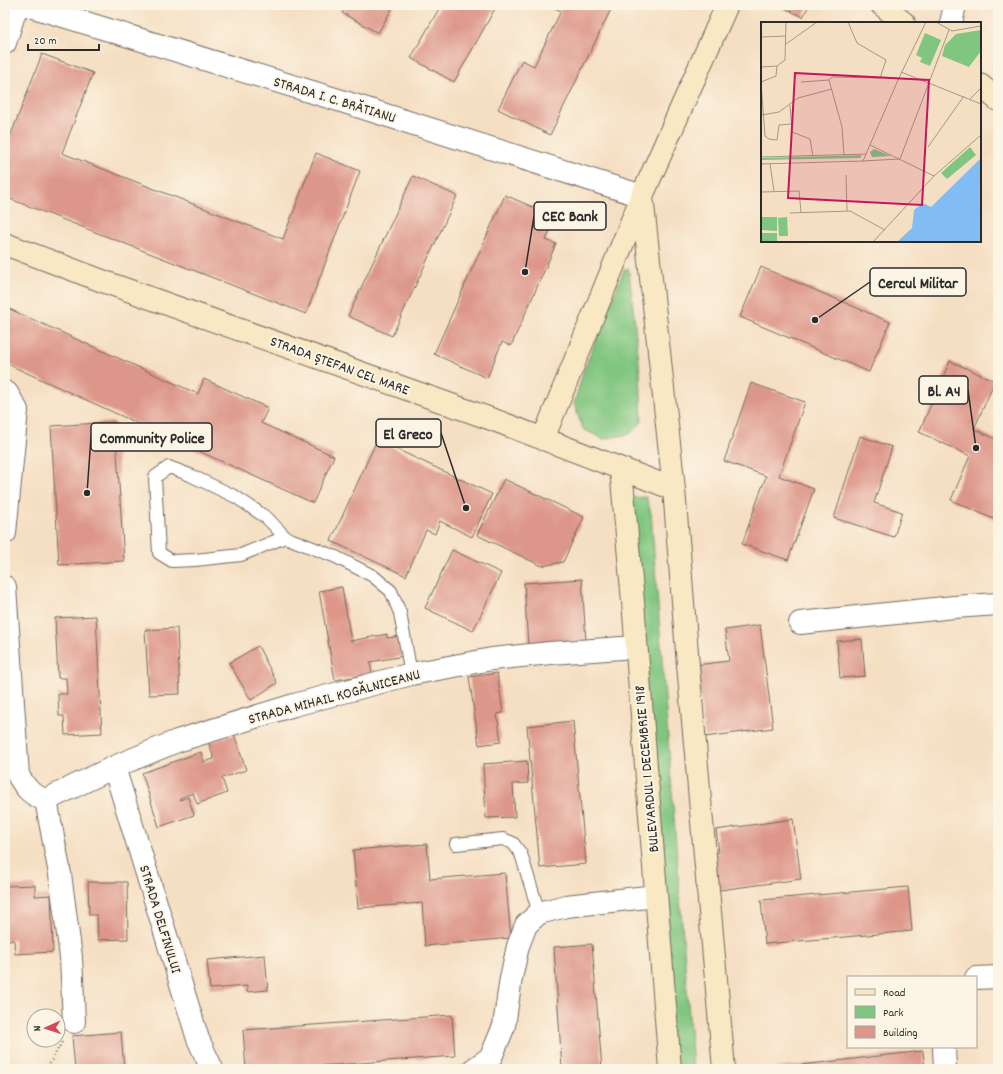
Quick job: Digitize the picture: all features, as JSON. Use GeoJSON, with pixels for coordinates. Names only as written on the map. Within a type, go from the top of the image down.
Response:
{"type":"FeatureCollection","features":[{"type":"Feature","properties":{"kind":"main road"},"geometry":{"type":"LineString","coordinates":[[543,438],[642,196],[727,5]]}},
{"type":"Feature","properties":{"kind":"main road"},"geometry":{"type":"LineString","coordinates":[[882,5],[903,22]]}},
{"type":"Feature","properties":{"kind":"main road"},"geometry":{"type":"LineString","coordinates":[[981,86],[998,100]]}},
{"type":"Feature","properties":{"kind":"main road"},"geometry":{"type":"LineString","coordinates":[[642,196],[674,489],[687,657],[724,1069]]}},
{"type":"Feature","properties":{"kind":"main road","name":"STRADA ȘTEFAN CEL MARE"},"geometry":{"type":"LineString","coordinates":[[5,244],[105,282],[494,420],[674,489]]}},
{"type":"Feature","properties":{"kind":"main road","name":"BULEVARDUL 1 DECEMBRIE 1918"},"geometry":{"type":"LineString","coordinates":[[621,468],[670,1069]]}},
{"type":"Feature","properties":{"kind":"street"},"geometry":{"type":"LineString","coordinates":[[5,43],[17,5]]}},
{"type":"Feature","properties":{"kind":"street","name":"STRADA I. C. BRĂTIANU"},"geometry":{"type":"LineString","coordinates":[[27,5],[335,99],[642,196]]}},
{"type":"Feature","properties":{"kind":"street"},"geometry":{"type":"LineString","coordinates":[[951,22],[955,5]]}},
{"type":"Feature","properties":{"kind":"street"},"geometry":{"type":"LineString","coordinates":[[5,392],[17,410],[5,533]]}},
{"type":"Feature","properties":{"kind":"street"},"geometry":{"type":"LineString","coordinates":[[5,587],[18,775],[25,788],[36,796],[46,800],[60,874],[70,950],[74,1022]]}},
{"type":"Feature","properties":{"kind":"street"},"geometry":{"type":"LineString","coordinates":[[800,623],[954,607],[998,604]]}},
{"type":"Feature","properties":{"kind":"street","name":"STRADA MIHAIL KOGĂLNICEANU"},"geometry":{"type":"LineString","coordinates":[[46,800],[114,768],[177,741],[249,718],[411,674],[513,657],[636,647]]}},
{"type":"Feature","properties":{"kind":"street","name":"STRADA DELFINULUI"},"geometry":{"type":"LineString","coordinates":[[114,768],[198,1039],[212,1069]]}},
{"type":"Feature","properties":{"kind":"street"},"geometry":{"type":"LineString","coordinates":[[474,1069],[491,1057],[502,1032],[518,946],[526,925],[539,913],[566,906],[656,896]]}},
{"type":"Feature","properties":{"kind":"street"},"geometry":{"type":"LineString","coordinates":[[977,978],[998,977]]}},
{"type":"Feature","properties":{"kind":"street"},"geometry":{"type":"LineString","coordinates":[[944,1048],[945,1069]]}},
{"type":"Feature","properties":{"kind":"lane"},"geometry":{"type":"LineString","coordinates":[[285,537],[241,555],[172,561],[159,553],[155,477],[168,467],[190,475],[236,497],[267,518],[285,537],[336,557],[373,576],[391,591],[400,613],[411,674]]}},
{"type":"Feature","properties":{"kind":"lane"},"geometry":{"type":"LineString","coordinates":[[456,844],[503,839],[512,843],[521,854],[539,913]]}},
{"type":"Feature","properties":{"kind":"path"},"geometry":{"type":"LineString","coordinates":[[39,1069],[49,1065],[74,1022]]}},
{"type":"Feature","properties":{"kind":"green space"},"geometry":{"type":"Polygon","coordinates":[[[628,268],[640,371],[642,422],[630,434],[603,439],[583,429],[574,404],[583,373],[624,270],[628,268]]]}},
{"type":"Feature","properties":{"kind":"green space"},"geometry":{"type":"Polygon","coordinates":[[[646,497],[651,513],[693,1069],[674,1069],[630,498],[646,497]]]}},
{"type":"Feature","properties":{"kind":"building"},"geometry":{"type":"Polygon","coordinates":[[[347,5],[394,5],[378,33],[342,13],[347,5]]]}},
{"type":"Feature","properties":{"kind":"building"},"geometry":{"type":"Polygon","coordinates":[[[441,5],[497,5],[454,82],[411,58],[441,5]]]}},
{"type":"Feature","properties":{"kind":"building"},"geometry":{"type":"Polygon","coordinates":[[[548,5],[613,5],[550,135],[498,109],[522,60],[534,66],[561,11],[548,5]]]}},
{"type":"Feature","properties":{"kind":"building"},"geometry":{"type":"Polygon","coordinates":[[[778,5],[809,5],[803,17],[778,5]]]}},
{"type":"Feature","properties":{"kind":"building"},"geometry":{"type":"Polygon","coordinates":[[[42,54],[93,73],[62,153],[283,239],[316,153],[360,171],[306,314],[5,197],[5,150],[42,54]]]}},
{"type":"Feature","properties":{"kind":"building"},"geometry":{"type":"Polygon","coordinates":[[[413,176],[457,196],[392,336],[348,316],[413,176]]]}},
{"type":"Feature","properties":{"kind":"building"},"geometry":{"type":"Polygon","coordinates":[[[505,195],[556,217],[546,240],[556,244],[511,346],[502,342],[487,378],[434,354],[505,195]]]}},
{"type":"Feature","properties":{"kind":"building"},"geometry":{"type":"Polygon","coordinates":[[[761,267],[890,322],[869,372],[740,317],[761,267]]]}},
{"type":"Feature","properties":{"kind":"building"},"geometry":{"type":"Polygon","coordinates":[[[5,307],[198,394],[204,379],[268,408],[261,423],[334,456],[313,503],[5,363],[5,307]]]}},
{"type":"Feature","properties":{"kind":"building"},"geometry":{"type":"Polygon","coordinates":[[[950,361],[995,381],[974,429],[998,440],[998,515],[996,520],[951,500],[970,456],[919,432],[950,361]]]}},
{"type":"Feature","properties":{"kind":"building"},"geometry":{"type":"Polygon","coordinates":[[[751,383],[805,402],[779,476],[814,489],[788,560],[742,544],[766,476],[724,461],[751,383]]]}},
{"type":"Feature","properties":{"kind":"building"},"geometry":{"type":"Polygon","coordinates":[[[115,422],[124,561],[59,565],[51,426],[115,422]]]}},
{"type":"Feature","properties":{"kind":"building"},"geometry":{"type":"Polygon","coordinates":[[[860,436],[892,447],[874,503],[902,512],[894,537],[834,518],[860,436]]]}},
{"type":"Feature","properties":{"kind":"building"},"geometry":{"type":"Polygon","coordinates":[[[377,440],[492,494],[472,537],[440,521],[435,534],[426,530],[406,576],[331,541],[377,440]]]}},
{"type":"Feature","properties":{"kind":"building"},"geometry":{"type":"Polygon","coordinates":[[[504,479],[584,517],[563,562],[542,566],[477,535],[504,479]]]}},
{"type":"Feature","properties":{"kind":"building"},"geometry":{"type":"Polygon","coordinates":[[[452,550],[501,573],[473,631],[425,608],[452,550]]]}},
{"type":"Feature","properties":{"kind":"building"},"geometry":{"type":"Polygon","coordinates":[[[582,579],[586,642],[528,646],[524,583],[582,579]]]}},
{"type":"Feature","properties":{"kind":"building"},"geometry":{"type":"Polygon","coordinates":[[[342,587],[351,641],[387,634],[387,638],[400,636],[404,656],[370,662],[372,674],[335,680],[319,591],[342,587]]]}},
{"type":"Feature","properties":{"kind":"building"},"geometry":{"type":"Polygon","coordinates":[[[96,616],[102,733],[65,735],[64,716],[59,716],[58,694],[67,694],[66,678],[58,678],[55,618],[96,616]]]}},
{"type":"Feature","properties":{"kind":"building"},"geometry":{"type":"Polygon","coordinates":[[[760,625],[773,728],[705,737],[696,665],[729,661],[725,630],[760,625]]]}},
{"type":"Feature","properties":{"kind":"building"},"geometry":{"type":"Polygon","coordinates":[[[177,628],[180,694],[149,695],[145,630],[177,628]]]}},
{"type":"Feature","properties":{"kind":"building"},"geometry":{"type":"Polygon","coordinates":[[[862,639],[865,676],[840,678],[837,641],[862,639]]]}},
{"type":"Feature","properties":{"kind":"building"},"geometry":{"type":"Polygon","coordinates":[[[258,646],[277,683],[251,700],[229,663],[258,646]]]}},
{"type":"Feature","properties":{"kind":"building"},"geometry":{"type":"Polygon","coordinates":[[[497,673],[503,713],[497,714],[501,742],[479,745],[469,677],[497,673]]]}},
{"type":"Feature","properties":{"kind":"building"},"geometry":{"type":"Polygon","coordinates":[[[573,721],[586,864],[540,868],[527,726],[573,721]]]}},
{"type":"Feature","properties":{"kind":"building"},"geometry":{"type":"Polygon","coordinates":[[[234,734],[246,770],[222,778],[227,793],[197,804],[193,793],[180,798],[180,800],[188,797],[194,815],[159,827],[142,773],[201,752],[204,762],[214,759],[209,743],[234,734]]]}},
{"type":"Feature","properties":{"kind":"building"},"geometry":{"type":"Polygon","coordinates":[[[527,761],[528,783],[513,784],[515,817],[486,818],[483,764],[527,761]]]}},
{"type":"Feature","properties":{"kind":"building"},"geometry":{"type":"Polygon","coordinates":[[[793,819],[801,879],[713,891],[708,854],[719,852],[716,830],[793,819]]]}},
{"type":"Feature","properties":{"kind":"building"},"geometry":{"type":"Polygon","coordinates":[[[427,844],[430,879],[505,873],[511,938],[425,946],[422,903],[358,908],[353,850],[427,844]]]}},
{"type":"Feature","properties":{"kind":"building"},"geometry":{"type":"Polygon","coordinates":[[[88,882],[127,882],[128,939],[98,940],[97,915],[89,915],[88,882]]]}},
{"type":"Feature","properties":{"kind":"building"},"geometry":{"type":"Polygon","coordinates":[[[35,885],[35,896],[51,895],[53,952],[15,954],[14,940],[5,941],[5,886],[35,885]]]}},
{"type":"Feature","properties":{"kind":"building"},"geometry":{"type":"Polygon","coordinates":[[[908,887],[912,931],[765,944],[761,900],[908,887]]]}},
{"type":"Feature","properties":{"kind":"building"},"geometry":{"type":"Polygon","coordinates":[[[592,944],[602,1069],[562,1069],[554,947],[592,944]]]}},
{"type":"Feature","properties":{"kind":"building"},"geometry":{"type":"Polygon","coordinates":[[[265,955],[268,990],[247,992],[247,986],[210,989],[207,960],[265,955]]]}},
{"type":"Feature","properties":{"kind":"building"},"geometry":{"type":"Polygon","coordinates":[[[452,1015],[455,1056],[278,1069],[246,1069],[243,1030],[452,1015]]]}},
{"type":"Feature","properties":{"kind":"building"},"geometry":{"type":"Polygon","coordinates":[[[121,1032],[124,1069],[75,1069],[72,1036],[121,1032]]]}},
{"type":"Feature","properties":{"kind":"building"},"geometry":{"type":"Polygon","coordinates":[[[923,1051],[925,1069],[775,1069],[775,1068],[923,1051]]]}},
{"type":"Feature","properties":{"kind":"place","name":"CEC Bank"},"geometry":{"type":"Point","coordinates":[525,272]}},
{"type":"Feature","properties":{"kind":"place","name":"Cercul Militar"},"geometry":{"type":"Point","coordinates":[815,320]}},
{"type":"Feature","properties":{"kind":"place","name":"Bl. A4"},"geometry":{"type":"Point","coordinates":[976,448]}},
{"type":"Feature","properties":{"kind":"place","name":"Community Police"},"geometry":{"type":"Point","coordinates":[87,493]}},
{"type":"Feature","properties":{"kind":"place","name":"El Greco"},"geometry":{"type":"Point","coordinates":[466,508]}}]}
